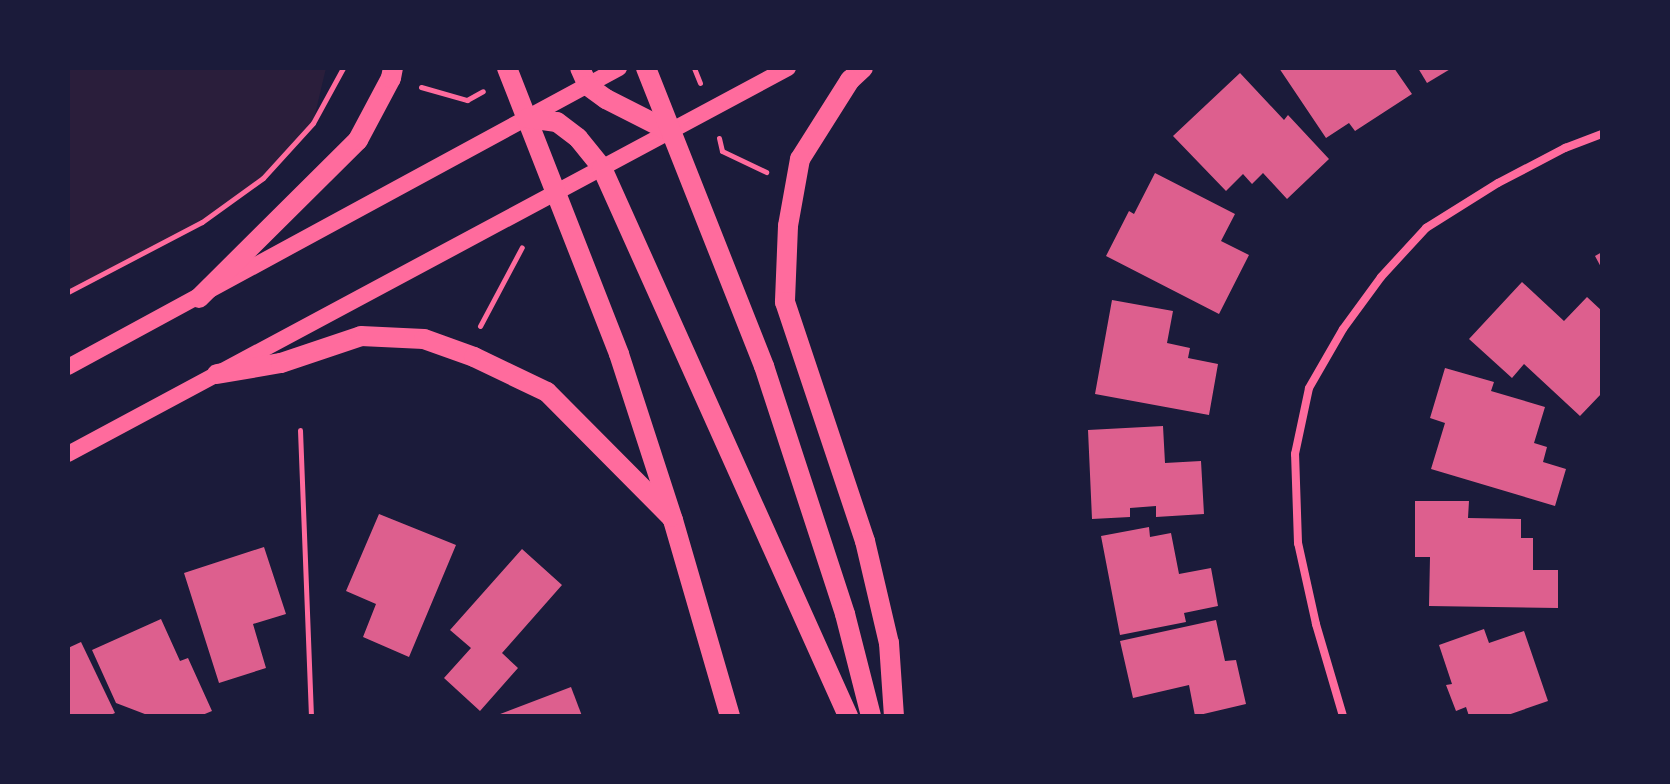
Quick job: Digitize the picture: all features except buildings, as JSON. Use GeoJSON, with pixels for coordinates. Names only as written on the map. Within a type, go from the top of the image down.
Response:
{"type":"FeatureCollection","features":[{"type":"Feature","properties":{"kind":"main road"},"geometry":{"type":"LineString","coordinates":[[68,367],[528,118],[584,77],[619,68]]}},
{"type":"Feature","properties":{"kind":"main road"},"geometry":{"type":"LineString","coordinates":[[646,68],[764,366],[845,614],[871,716]]}},
{"type":"Feature","properties":{"kind":"main road"},"geometry":{"type":"LineString","coordinates":[[68,454],[788,68]]}},
{"type":"Feature","properties":{"kind":"main road"},"geometry":{"type":"LineString","coordinates":[[863,68],[850,80],[800,159],[794,181],[785,302],[865,541],[889,643],[894,716]]}},
{"type":"Feature","properties":{"kind":"main road"},"geometry":{"type":"LineString","coordinates":[[508,72],[619,354],[673,520],[730,716]]}},
{"type":"Feature","properties":{"kind":"main road"},"geometry":{"type":"LineString","coordinates":[[199,298],[358,140],[392,73]]}},
{"type":"Feature","properties":{"kind":"main road"},"geometry":{"type":"LineString","coordinates":[[584,77],[606,99],[671,132]]}},
{"type":"Feature","properties":{"kind":"main road"},"geometry":{"type":"LineString","coordinates":[[528,118],[557,122],[578,138],[602,168],[848,716]]}},
{"type":"Feature","properties":{"kind":"main road"},"geometry":{"type":"LineString","coordinates":[[217,374],[281,363],[361,336],[424,339],[474,357],[547,392],[673,520]]}},
{"type":"Feature","properties":{"kind":"street"},"geometry":{"type":"LineString","coordinates":[[1343,716],[1316,624],[1298,543],[1295,454],[1309,388],[1343,329],[1373,288],[1426,228],[1498,183],[1565,148],[1602,134]]}},
{"type":"Feature","properties":{"kind":"path"},"geometry":{"type":"LineString","coordinates":[[68,292],[202,222],[263,178],[313,123],[343,68]]}},
{"type":"Feature","properties":{"kind":"path"},"geometry":{"type":"LineString","coordinates":[[694,68],[712,111],[722,151],[772,175],[794,181]]}},
{"type":"Feature","properties":{"kind":"path"},"geometry":{"type":"LineString","coordinates":[[392,73],[467,100],[508,72]]}},
{"type":"Feature","properties":{"kind":"path"},"geometry":{"type":"LineString","coordinates":[[478,330],[519,249]]}},
{"type":"Feature","properties":{"kind":"path"},"geometry":{"type":"LineString","coordinates":[[300,430],[311,716]]}},
{"type":"Feature","properties":{"kind":"shaded area"},"geometry":{"type":"Polygon","coordinates":[[[68,68],[326,68],[313,123],[263,178],[202,222],[68,291],[68,68]]]}}]}
